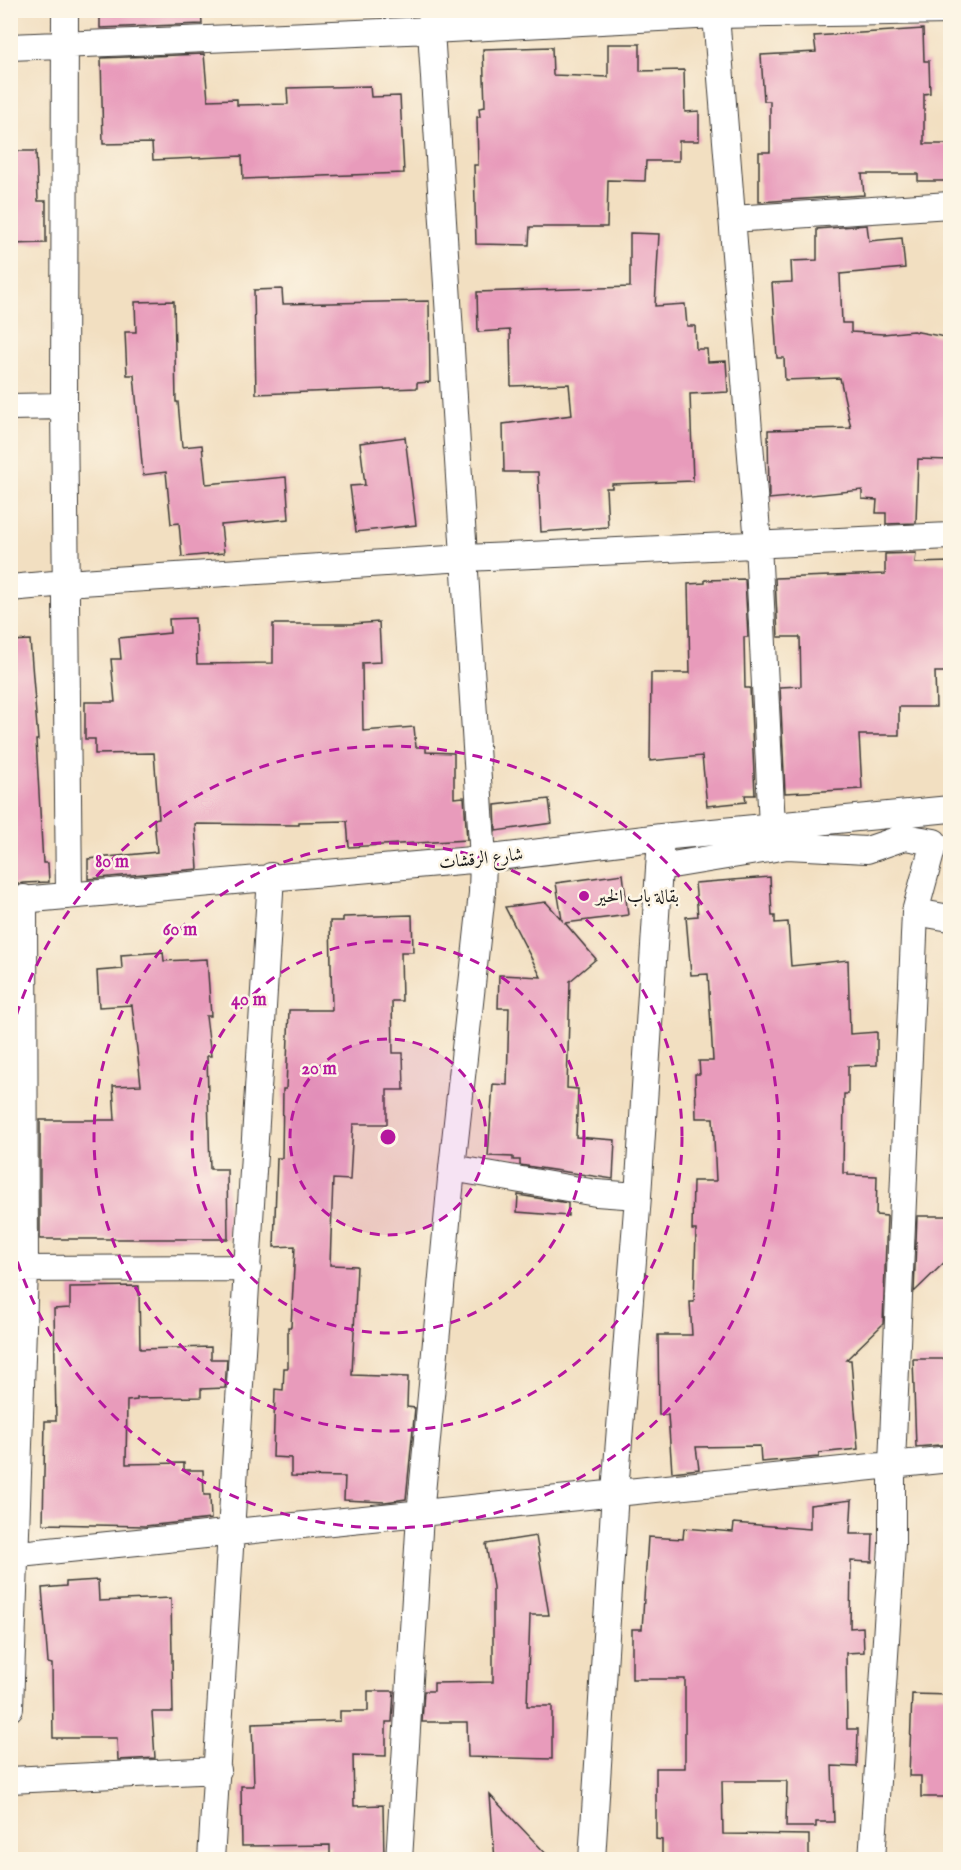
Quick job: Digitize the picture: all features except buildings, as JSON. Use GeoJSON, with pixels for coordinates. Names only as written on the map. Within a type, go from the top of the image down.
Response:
{"type":"FeatureCollection","features":[{"type":"Feature","properties":{"kind":"street"},"geometry":{"type":"LineString","coordinates":[[65,10],[64,406],[69,895]]}},
{"type":"Feature","properties":{"kind":"street"},"geometry":{"type":"LineString","coordinates":[[10,47],[64,46],[431,20],[951,10]]}},
{"type":"Feature","properties":{"kind":"street"},"geometry":{"type":"LineString","coordinates":[[716,15],[758,544],[772,826]]}},
{"type":"Feature","properties":{"kind":"street"},"geometry":{"type":"LineString","coordinates":[[399,1860],[420,1515],[452,1168],[482,893],[483,859],[431,20]]}},
{"type":"Feature","properties":{"kind":"street"},"geometry":{"type":"LineString","coordinates":[[732,219],[951,206]]}},
{"type":"Feature","properties":{"kind":"street"},"geometry":{"type":"LineString","coordinates":[[10,407],[64,406]]}},
{"type":"Feature","properties":{"kind":"street"},"geometry":{"type":"LineString","coordinates":[[10,588],[465,558],[951,536]]}},
{"type":"Feature","properties":{"kind":"street","name":"شارع الرقشات"},"geometry":{"type":"LineString","coordinates":[[17,900],[483,859],[661,837],[951,809]]}},
{"type":"Feature","properties":{"kind":"street"},"geometry":{"type":"LineString","coordinates":[[592,1860],[615,1492],[638,1196],[661,837]]}},
{"type":"Feature","properties":{"kind":"street"},"geometry":{"type":"LineString","coordinates":[[660,867],[787,846],[867,850],[905,837],[934,842],[915,912],[892,1464],[892,1545],[872,1860]]}},
{"type":"Feature","properties":{"kind":"street"},"geometry":{"type":"LineString","coordinates":[[211,1860],[271,876]]}},
{"type":"Feature","properties":{"kind":"street"},"geometry":{"type":"LineString","coordinates":[[10,1708],[18,1269],[17,900]]}},
{"type":"Feature","properties":{"kind":"street"},"geometry":{"type":"LineString","coordinates":[[915,912],[951,918]]}},
{"type":"Feature","properties":{"kind":"street"},"geometry":{"type":"LineString","coordinates":[[452,1168],[596,1193],[638,1196]]}},
{"type":"Feature","properties":{"kind":"street"},"geometry":{"type":"LineString","coordinates":[[18,1269],[248,1269]]}},
{"type":"Feature","properties":{"kind":"street"},"geometry":{"type":"LineString","coordinates":[[13,1555],[951,1459]]}},
{"type":"Feature","properties":{"kind":"street"},"geometry":{"type":"LineString","coordinates":[[10,1780],[218,1770]]}},
{"type":"Feature","properties":{"kind":"place","name":"بقالة باب الخير"},"geometry":{"type":"Point","coordinates":[584,896]}}]}
